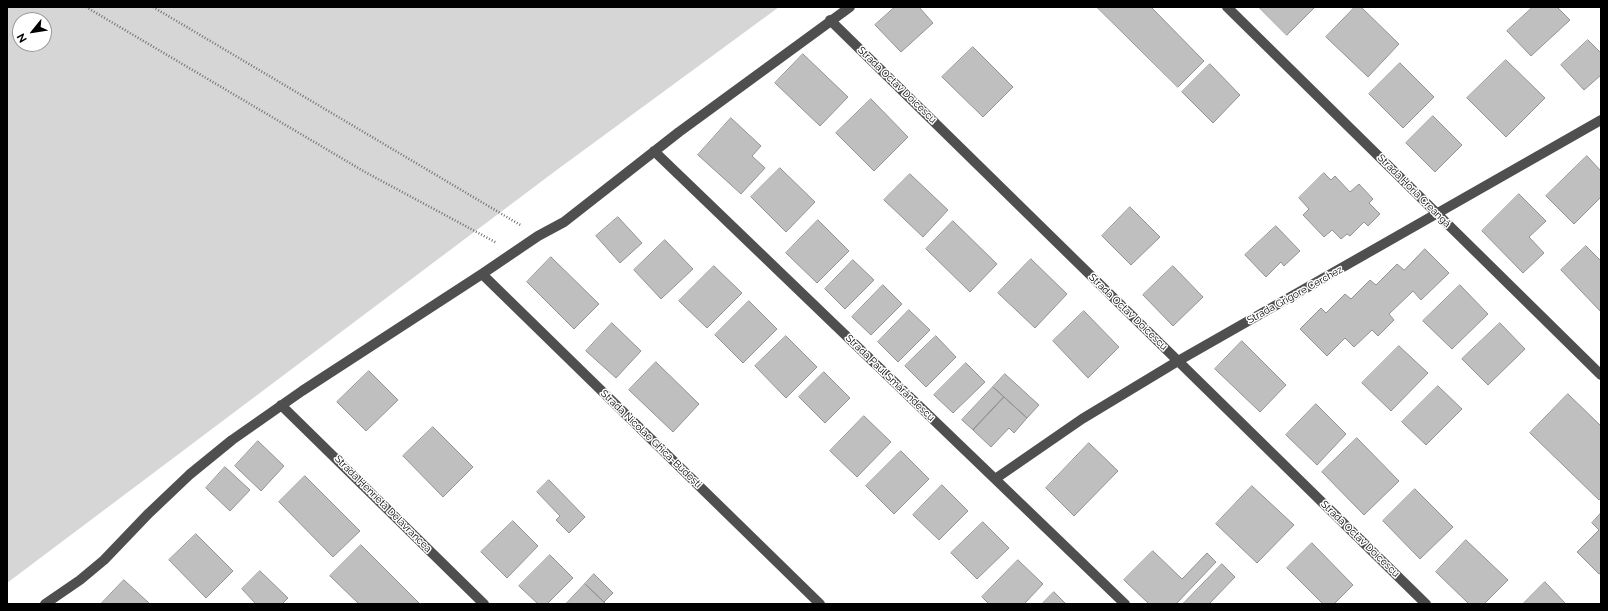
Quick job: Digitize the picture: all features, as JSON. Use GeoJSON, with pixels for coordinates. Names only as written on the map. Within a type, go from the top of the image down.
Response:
{"type":"FeatureCollection","features":[{"type":"Feature","properties":{"kind":"street"},"geometry":{"type":"LineString","coordinates":[[52,602],[104,560],[149,513],[189,475],[232,440],[281,405],[538,236],[564,222],[654,151],[830,20],[850,7]]}},
{"type":"Feature","properties":{"kind":"street","name":"Strada Horia Creangă"},"geometry":{"type":"LineString","coordinates":[[1227,7],[1601,375]]}},
{"type":"Feature","properties":{"kind":"street","name":"Strada Octav Doicescu"},"geometry":{"type":"LineString","coordinates":[[830,20],[1426,604]]}},
{"type":"Feature","properties":{"kind":"street","name":"Strada Grigore Cerchez"},"geometry":{"type":"LineString","coordinates":[[995,479],[1082,419],[1178,361],[1601,120]]}},
{"type":"Feature","properties":{"kind":"street","name":"Strada Paul Smărăndescu"},"geometry":{"type":"LineString","coordinates":[[654,151],[1125,604]]}},
{"type":"Feature","properties":{"kind":"street","name":"Strada Nicolae Ghica-Budești"},"geometry":{"type":"LineString","coordinates":[[482,274],[820,604]]}},
{"type":"Feature","properties":{"kind":"street","name":"Strada Henrieta Delavrancea"},"geometry":{"type":"LineString","coordinates":[[281,405],[484,604]]}},
{"type":"Feature","properties":{"kind":"path"},"geometry":{"type":"LineString","coordinates":[[86,7],[364,172],[514,252]]}},
{"type":"Feature","properties":{"kind":"path"},"geometry":{"type":"LineString","coordinates":[[153,7],[538,236]]}},
{"type":"Feature","properties":{"kind":"shaded area"},"geometry":{"type":"Polygon","coordinates":[[[7,7],[779,7],[554,172],[7,583],[7,7]]]}},
{"type":"Feature","properties":{"kind":"building"},"geometry":{"type":"Polygon","coordinates":[[[895,7],[919,7],[933,23],[901,52],[875,25],[895,7]]]}},
{"type":"Feature","properties":{"kind":"building"},"geometry":{"type":"Polygon","coordinates":[[[1097,7],[1151,7],[1204,61],[1178,87],[1097,7]]]}},
{"type":"Feature","properties":{"kind":"building"},"geometry":{"type":"Polygon","coordinates":[[[1259,7],[1315,7],[1287,35],[1259,7]]]}},
{"type":"Feature","properties":{"kind":"building"},"geometry":{"type":"Polygon","coordinates":[[[1355,7],[1361,7],[1399,44],[1368,77],[1326,37],[1355,7]]]}},
{"type":"Feature","properties":{"kind":"building"},"geometry":{"type":"Polygon","coordinates":[[[1533,7],[1557,7],[1570,20],[1531,56],[1507,31],[1533,7]]]}},
{"type":"Feature","properties":{"kind":"building"},"geometry":{"type":"Polygon","coordinates":[[[1588,40],[1601,53],[1601,75],[1584,90],[1561,65],[1588,40]]]}},
{"type":"Feature","properties":{"kind":"building"},"geometry":{"type":"Polygon","coordinates":[[[973,47],[1013,87],[983,117],[942,77],[973,47]]]}},
{"type":"Feature","properties":{"kind":"building"},"geometry":{"type":"Polygon","coordinates":[[[803,54],[848,97],[820,126],[775,83],[803,54]]]}},
{"type":"Feature","properties":{"kind":"building"},"geometry":{"type":"Polygon","coordinates":[[[1506,60],[1545,98],[1506,137],[1467,98],[1506,60]]]}},
{"type":"Feature","properties":{"kind":"building"},"geometry":{"type":"Polygon","coordinates":[[[1400,63],[1434,97],[1403,128],[1369,94],[1400,63]]]}},
{"type":"Feature","properties":{"kind":"building"},"geometry":{"type":"Polygon","coordinates":[[[1210,64],[1240,95],[1213,123],[1182,92],[1210,64]]]}},
{"type":"Feature","properties":{"kind":"building"},"geometry":{"type":"Polygon","coordinates":[[[871,99],[908,137],[874,171],[836,133],[871,99]]]}},
{"type":"Feature","properties":{"kind":"building"},"geometry":{"type":"Polygon","coordinates":[[[1433,116],[1462,145],[1435,172],[1406,143],[1433,116]]]}},
{"type":"Feature","properties":{"kind":"building"},"geometry":{"type":"Polygon","coordinates":[[[731,118],[761,146],[752,156],[765,168],[741,194],[698,155],[731,118]]]}},
{"type":"Feature","properties":{"kind":"building"},"geometry":{"type":"Polygon","coordinates":[[[1587,156],[1601,171],[1601,197],[1574,224],[1546,196],[1587,156]]]}},
{"type":"Feature","properties":{"kind":"building"},"geometry":{"type":"Polygon","coordinates":[[[780,168],[815,202],[786,232],[751,197],[780,168]]]}},
{"type":"Feature","properties":{"kind":"building"},"geometry":{"type":"Polygon","coordinates":[[[1324,173],[1331,180],[1335,176],[1350,192],[1359,184],[1373,199],[1369,203],[1380,214],[1368,226],[1364,222],[1350,236],[1347,234],[1341,239],[1332,230],[1324,237],[1303,215],[1309,209],[1299,198],[1324,173]]]}},
{"type":"Feature","properties":{"kind":"building"},"geometry":{"type":"Polygon","coordinates":[[[910,174],[948,210],[923,237],[884,200],[910,174]]]}},
{"type":"Feature","properties":{"kind":"building"},"geometry":{"type":"Polygon","coordinates":[[[1519,194],[1546,221],[1529,237],[1544,253],[1523,273],[1482,231],[1519,194]]]}},
{"type":"Feature","properties":{"kind":"building"},"geometry":{"type":"Polygon","coordinates":[[[1130,207],[1160,237],[1131,265],[1102,236],[1130,207]]]}},
{"type":"Feature","properties":{"kind":"building"},"geometry":{"type":"Polygon","coordinates":[[[618,217],[642,243],[620,263],[596,236],[618,217]]]}},
{"type":"Feature","properties":{"kind":"building"},"geometry":{"type":"Polygon","coordinates":[[[818,220],[849,251],[817,283],[786,253],[818,220]]]}},
{"type":"Feature","properties":{"kind":"building"},"geometry":{"type":"Polygon","coordinates":[[[953,221],[997,264],[970,292],[926,249],[953,221]]]}},
{"type":"Feature","properties":{"kind":"building"},"geometry":{"type":"Polygon","coordinates":[[[1276,226],[1300,251],[1284,266],[1281,262],[1266,277],[1245,255],[1276,226]]]}},
{"type":"Feature","properties":{"kind":"building"},"geometry":{"type":"Polygon","coordinates":[[[665,240],[693,269],[661,299],[634,270],[665,240]]]}},
{"type":"Feature","properties":{"kind":"building"},"geometry":{"type":"Polygon","coordinates":[[[1586,246],[1601,261],[1601,312],[1561,270],[1586,246]]]}},
{"type":"Feature","properties":{"kind":"building"},"geometry":{"type":"Polygon","coordinates":[[[1425,249],[1449,273],[1421,300],[1413,291],[1389,314],[1394,320],[1378,336],[1372,330],[1354,347],[1345,338],[1327,356],[1300,329],[1321,308],[1326,313],[1345,294],[1351,299],[1370,280],[1376,285],[1397,264],[1404,270],[1425,249]]]}},
{"type":"Feature","properties":{"kind":"building"},"geometry":{"type":"Polygon","coordinates":[[[551,257],[599,304],[574,329],[527,282],[551,257]]]}},
{"type":"Feature","properties":{"kind":"building"},"geometry":{"type":"Polygon","coordinates":[[[1031,259],[1067,294],[1035,328],[998,293],[1031,259]]]}},
{"type":"Feature","properties":{"kind":"building"},"geometry":{"type":"Polygon","coordinates":[[[853,260],[874,280],[845,309],[825,289],[853,260]]]}},
{"type":"Feature","properties":{"kind":"building"},"geometry":{"type":"Polygon","coordinates":[[[714,266],[742,293],[707,328],[679,301],[714,266]]]}},
{"type":"Feature","properties":{"kind":"building"},"geometry":{"type":"Polygon","coordinates":[[[1173,266],[1203,297],[1173,326],[1143,295],[1173,266]]]}},
{"type":"Feature","properties":{"kind":"building"},"geometry":{"type":"Polygon","coordinates":[[[883,285],[902,304],[871,335],[852,317],[883,285]]]}},
{"type":"Feature","properties":{"kind":"building"},"geometry":{"type":"Polygon","coordinates":[[[1460,285],[1488,314],[1452,349],[1423,321],[1460,285]]]}},
{"type":"Feature","properties":{"kind":"building"},"geometry":{"type":"Polygon","coordinates":[[[749,301],[777,329],[743,363],[715,335],[749,301]]]}},
{"type":"Feature","properties":{"kind":"building"},"geometry":{"type":"Polygon","coordinates":[[[909,310],[930,330],[898,362],[878,342],[909,310]]]}},
{"type":"Feature","properties":{"kind":"building"},"geometry":{"type":"Polygon","coordinates":[[[1084,311],[1119,347],[1088,378],[1053,341],[1084,311]]]}},
{"type":"Feature","properties":{"kind":"building"},"geometry":{"type":"Polygon","coordinates":[[[612,323],[641,351],[616,378],[586,351],[612,323]]]}},
{"type":"Feature","properties":{"kind":"building"},"geometry":{"type":"Polygon","coordinates":[[[1500,323],[1525,349],[1488,385],[1462,359],[1500,323]]]}},
{"type":"Feature","properties":{"kind":"building"},"geometry":{"type":"Polygon","coordinates":[[[786,336],[817,367],[786,398],[755,366],[786,336]]]}},
{"type":"Feature","properties":{"kind":"building"},"geometry":{"type":"Polygon","coordinates":[[[936,336],[956,357],[926,387],[905,366],[936,336]]]}},
{"type":"Feature","properties":{"kind":"building"},"geometry":{"type":"Polygon","coordinates":[[[1242,341],[1286,385],[1260,412],[1215,369],[1242,341]]]}},
{"type":"Feature","properties":{"kind":"building"},"geometry":{"type":"Polygon","coordinates":[[[1399,346],[1428,373],[1391,411],[1362,383],[1399,346]]]}},
{"type":"Feature","properties":{"kind":"building"},"geometry":{"type":"Polygon","coordinates":[[[656,362],[699,404],[673,432],[629,390],[656,362]]]}},
{"type":"Feature","properties":{"kind":"building"},"geometry":{"type":"Polygon","coordinates":[[[966,363],[985,382],[953,413],[934,395],[966,363]]]}},
{"type":"Feature","properties":{"kind":"building"},"geometry":{"type":"Polygon","coordinates":[[[369,371],[398,400],[366,431],[337,402],[369,371]]]}},
{"type":"Feature","properties":{"kind":"building"},"geometry":{"type":"Polygon","coordinates":[[[824,372],[850,398],[825,423],[799,397],[824,372]]]}},
{"type":"Feature","properties":{"kind":"building"},"geometry":{"type":"Polygon","coordinates":[[[1005,374],[1039,405],[1027,418],[993,387],[1005,374]]]}},
{"type":"Feature","properties":{"kind":"building"},"geometry":{"type":"Polygon","coordinates":[[[1438,386],[1462,409],[1426,445],[1402,422],[1438,386]]]}},
{"type":"Feature","properties":{"kind":"building"},"geometry":{"type":"Polygon","coordinates":[[[993,387],[1004,397],[973,430],[962,420],[993,387]]]}},
{"type":"Feature","properties":{"kind":"building"},"geometry":{"type":"Polygon","coordinates":[[[1568,394],[1601,426],[1601,498],[1599,500],[1530,433],[1568,394]]]}},
{"type":"Feature","properties":{"kind":"building"},"geometry":{"type":"Polygon","coordinates":[[[1004,397],[1027,418],[1014,433],[1009,428],[991,447],[973,430],[1004,397]]]}},
{"type":"Feature","properties":{"kind":"building"},"geometry":{"type":"Polygon","coordinates":[[[1316,404],[1346,434],[1317,465],[1286,435],[1316,404]]]}},
{"type":"Feature","properties":{"kind":"building"},"geometry":{"type":"Polygon","coordinates":[[[864,416],[891,442],[857,477],[830,451],[864,416]]]}},
{"type":"Feature","properties":{"kind":"building"},"geometry":{"type":"Polygon","coordinates":[[[433,427],[473,467],[443,497],[403,456],[433,427]]]}},
{"type":"Feature","properties":{"kind":"building"},"geometry":{"type":"Polygon","coordinates":[[[1357,438],[1399,481],[1364,515],[1322,472],[1357,438]]]}},
{"type":"Feature","properties":{"kind":"building"},"geometry":{"type":"Polygon","coordinates":[[[258,441],[284,466],[261,491],[235,466],[258,441]]]}},
{"type":"Feature","properties":{"kind":"building"},"geometry":{"type":"Polygon","coordinates":[[[1089,443],[1118,471],[1074,516],[1046,488],[1089,443]]]}},
{"type":"Feature","properties":{"kind":"building"},"geometry":{"type":"Polygon","coordinates":[[[901,451],[929,479],[894,514],[866,486],[901,451]]]}},
{"type":"Feature","properties":{"kind":"building"},"geometry":{"type":"Polygon","coordinates":[[[225,467],[250,490],[230,511],[206,488],[225,467]]]}},
{"type":"Feature","properties":{"kind":"building"},"geometry":{"type":"Polygon","coordinates":[[[305,476],[360,531],[333,557],[279,502],[305,476]]]}},
{"type":"Feature","properties":{"kind":"building"},"geometry":{"type":"Polygon","coordinates":[[[549,480],[585,517],[569,533],[556,520],[560,516],[537,492],[549,480]]]}},
{"type":"Feature","properties":{"kind":"building"},"geometry":{"type":"Polygon","coordinates":[[[942,485],[968,511],[939,540],[913,515],[942,485]]]}},
{"type":"Feature","properties":{"kind":"building"},"geometry":{"type":"Polygon","coordinates":[[[1252,486],[1294,525],[1257,563],[1216,524],[1252,486]]]}},
{"type":"Feature","properties":{"kind":"building"},"geometry":{"type":"Polygon","coordinates":[[[1415,489],[1453,527],[1420,559],[1383,521],[1415,489]]]}},
{"type":"Feature","properties":{"kind":"building"},"geometry":{"type":"Polygon","coordinates":[[[1601,513],[1601,573],[1599,574],[1577,552],[1599,530],[1592,523],[1601,513]]]}},
{"type":"Feature","properties":{"kind":"building"},"geometry":{"type":"Polygon","coordinates":[[[513,521],[538,546],[507,578],[481,552],[513,521]]]}},
{"type":"Feature","properties":{"kind":"building"},"geometry":{"type":"Polygon","coordinates":[[[983,522],[1009,548],[977,579],[951,553],[983,522]]]}},
{"type":"Feature","properties":{"kind":"building"},"geometry":{"type":"Polygon","coordinates":[[[196,534],[233,571],[206,598],[169,560],[196,534]]]}},
{"type":"Feature","properties":{"kind":"building"},"geometry":{"type":"Polygon","coordinates":[[[1466,540],[1508,580],[1484,604],[1469,604],[1436,572],[1466,540]]]}},
{"type":"Feature","properties":{"kind":"building"},"geometry":{"type":"Polygon","coordinates":[[[1312,543],[1353,585],[1334,604],[1323,604],[1287,568],[1312,543]]]}},
{"type":"Feature","properties":{"kind":"building"},"geometry":{"type":"Polygon","coordinates":[[[361,545],[420,604],[359,604],[330,576],[361,545]]]}},
{"type":"Feature","properties":{"kind":"building"},"geometry":{"type":"Polygon","coordinates":[[[1153,551],[1182,579],[1207,553],[1216,562],[1176,604],[1149,604],[1124,580],[1153,551]]]}},
{"type":"Feature","properties":{"kind":"building"},"geometry":{"type":"Polygon","coordinates":[[[550,555],[573,578],[547,604],[538,604],[519,586],[550,555]]]}},
{"type":"Feature","properties":{"kind":"building"},"geometry":{"type":"Polygon","coordinates":[[[1018,560],[1043,584],[1024,604],[989,604],[982,597],[1018,560]]]}},
{"type":"Feature","properties":{"kind":"building"},"geometry":{"type":"Polygon","coordinates":[[[1222,564],[1235,577],[1209,604],[1183,604],[1222,564]]]}},
{"type":"Feature","properties":{"kind":"building"},"geometry":{"type":"Polygon","coordinates":[[[260,571],[288,598],[282,604],[256,604],[242,589],[260,571]]]}},
{"type":"Feature","properties":{"kind":"building"},"geometry":{"type":"Polygon","coordinates":[[[594,574],[613,593],[604,602],[585,584],[594,574]]]}},
{"type":"Feature","properties":{"kind":"building"},"geometry":{"type":"Polygon","coordinates":[[[124,580],[150,604],[101,604],[124,580]]]}},
{"type":"Feature","properties":{"kind":"building"},"geometry":{"type":"Polygon","coordinates":[[[1545,582],[1566,604],[1523,604],[1545,582]]]}},
{"type":"Feature","properties":{"kind":"building"},"geometry":{"type":"Polygon","coordinates":[[[585,584],[604,602],[606,604],[566,604],[585,584]]]}},
{"type":"Feature","properties":{"kind":"building"},"geometry":{"type":"Polygon","coordinates":[[[1054,592],[1066,604],[1042,604],[1054,592]]]}}]}
